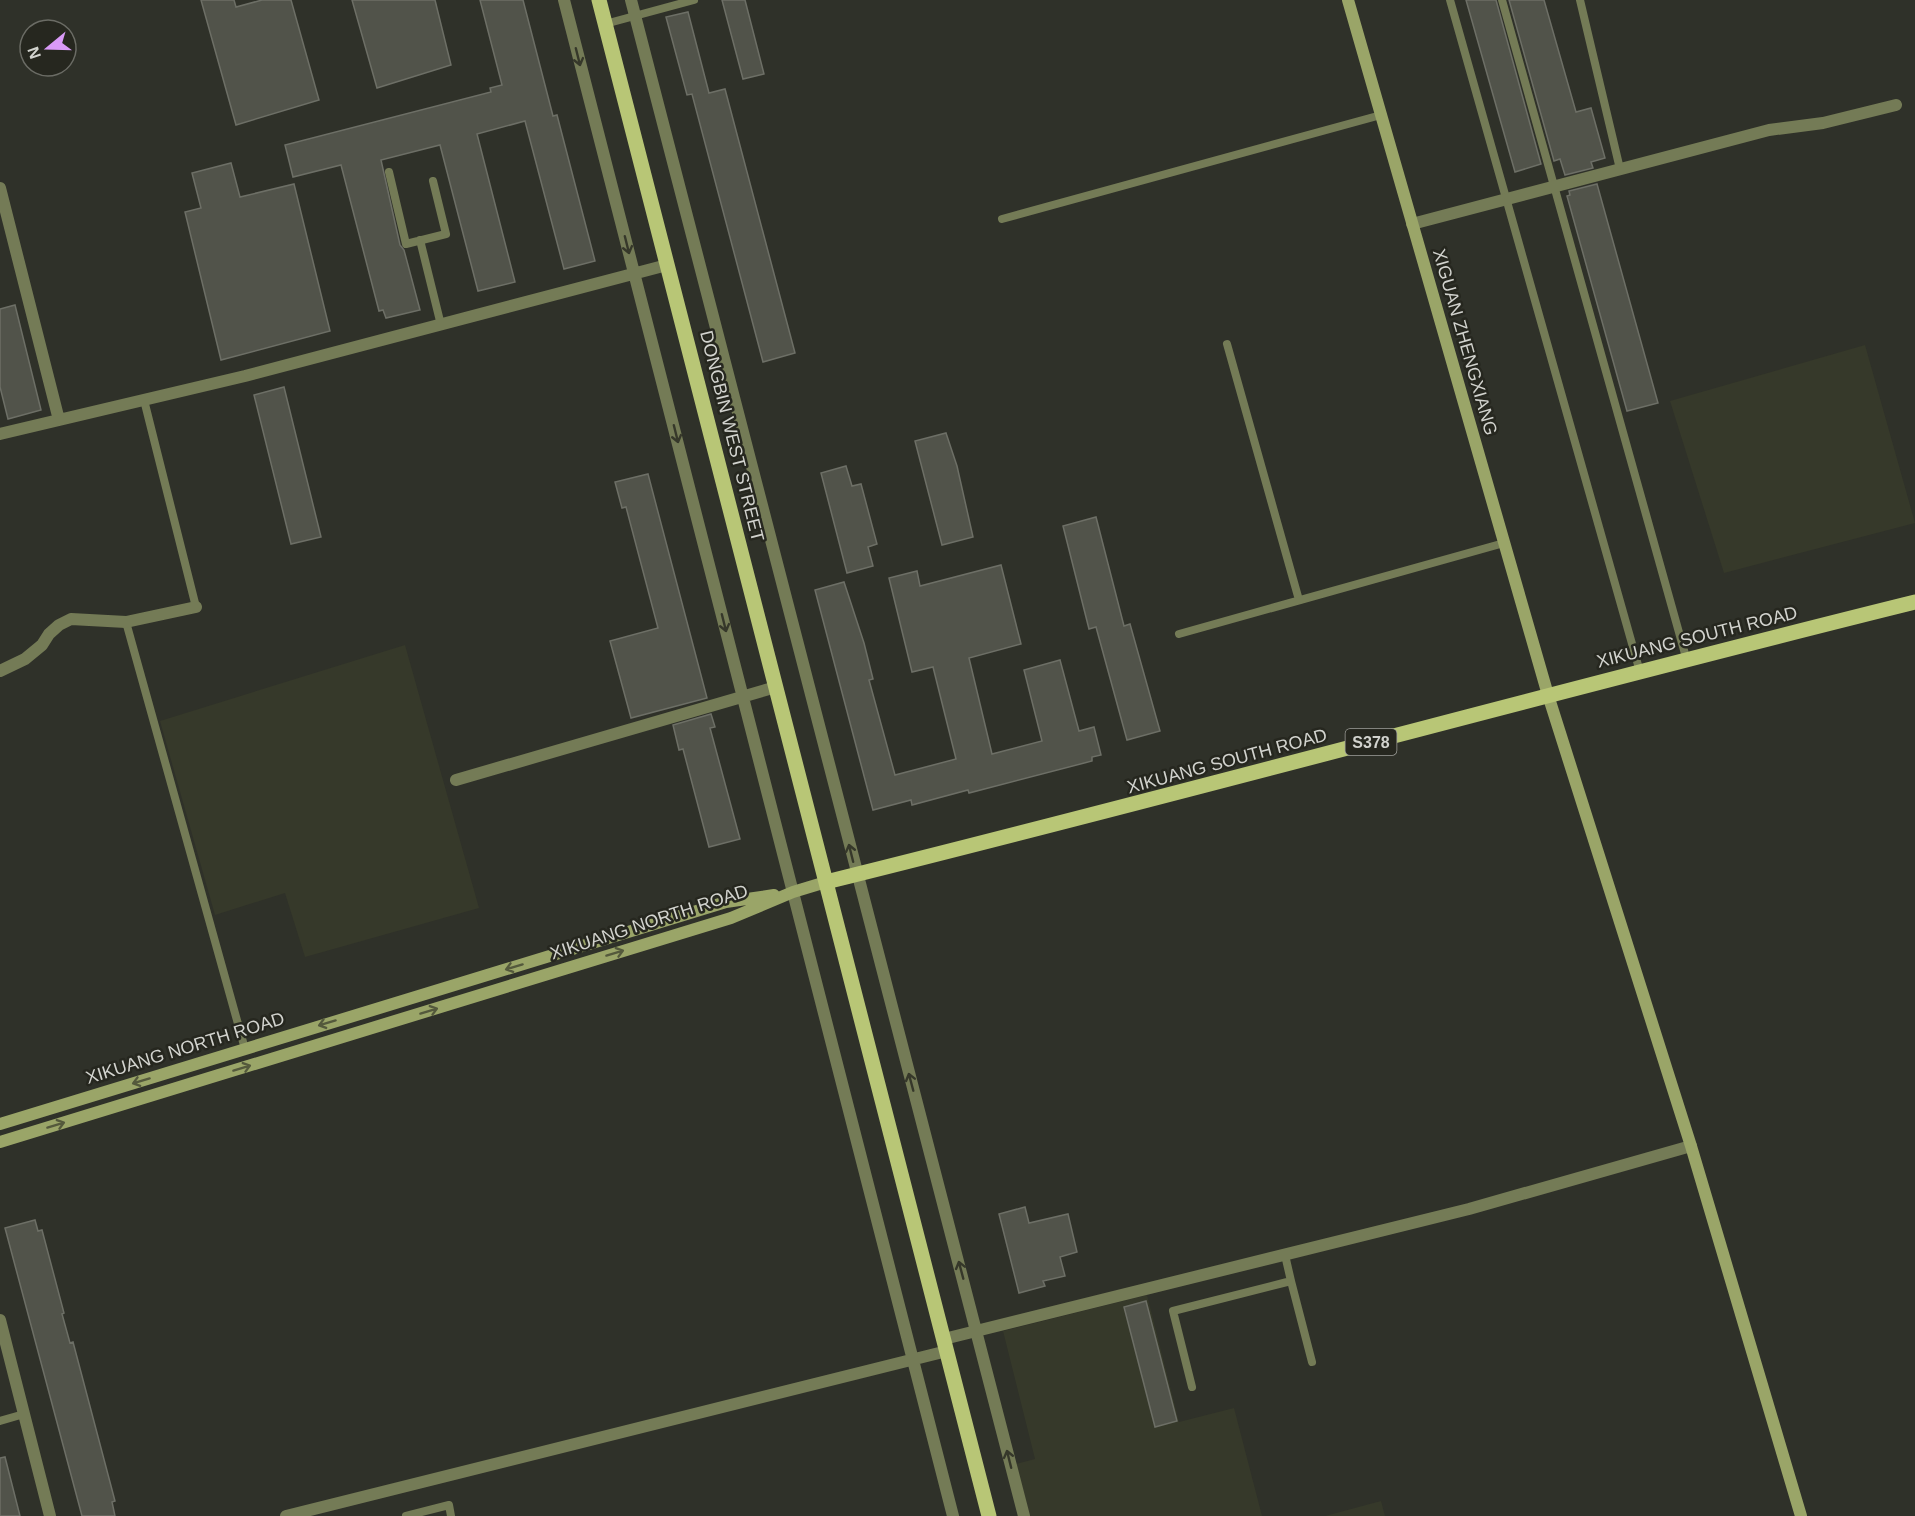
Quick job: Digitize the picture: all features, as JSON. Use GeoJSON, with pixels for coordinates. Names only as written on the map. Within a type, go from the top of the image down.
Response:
{"type":"FeatureCollection","features":[{"type":"Feature","properties":{"kind":"main road","name":"DONGBIN WEST STREET"},"geometry":{"type":"LineString","coordinates":[[599,0],[989,1516]]}},
{"type":"Feature","properties":{"kind":"main road","name":"XIGUAN ZHENGXIANG"},"geometry":{"type":"LineString","coordinates":[[1348,0],[1548,695],[1691,1146],[1800,1516]]}},
{"type":"Feature","properties":{"kind":"main road","name":"XIKUANG SOUTH ROAD"},"geometry":{"type":"LineString","coordinates":[[826,882],[1113,811],[1548,695],[1915,602]]}},
{"type":"Feature","properties":{"kind":"main road"},"geometry":{"type":"LineString","coordinates":[[793,892],[826,882]]}},
{"type":"Feature","properties":{"kind":"main road","name":"XIKUANG NORTH ROAD"},"geometry":{"type":"LineString","coordinates":[[0,1124],[726,902],[793,892]]}},
{"type":"Feature","properties":{"kind":"main road","name":"XIKUANG NORTH ROAD"},"geometry":{"type":"LineString","coordinates":[[0,1142],[731,918],[793,892]]}},
{"type":"Feature","properties":{"kind":"street"},"geometry":{"type":"LineString","coordinates":[[564,0],[953,1516]]}},
{"type":"Feature","properties":{"kind":"street"},"geometry":{"type":"LineString","coordinates":[[631,0],[1024,1516]]}},
{"type":"Feature","properties":{"kind":"street"},"geometry":{"type":"LineString","coordinates":[[1413,224],[1768,130],[1823,123],[1896,105]]}},
{"type":"Feature","properties":{"kind":"street"},"geometry":{"type":"LineString","coordinates":[[0,188],[59,420]]}},
{"type":"Feature","properties":{"kind":"street"},"geometry":{"type":"LineString","coordinates":[[0,434],[441,325],[667,265]]}},
{"type":"Feature","properties":{"kind":"street"},"geometry":{"type":"LineString","coordinates":[[0,671],[25,658],[42,645],[54,629],[71,619],[126,622],[196,607]]}},
{"type":"Feature","properties":{"kind":"street"},"geometry":{"type":"LineString","coordinates":[[456,780],[776,687]]}},
{"type":"Feature","properties":{"kind":"street"},"geometry":{"type":"LineString","coordinates":[[286,1516],[913,1359],[977,1331],[1469,1209],[1691,1146]]}},
{"type":"Feature","properties":{"kind":"street"},"geometry":{"type":"LineString","coordinates":[[0,1320],[50,1516]]}},
{"type":"Feature","properties":{"kind":"lane"},"geometry":{"type":"LineString","coordinates":[[605,24],[694,0]]}},
{"type":"Feature","properties":{"kind":"lane"},"geometry":{"type":"LineString","coordinates":[[1450,0],[1640,672]]}},
{"type":"Feature","properties":{"kind":"lane"},"geometry":{"type":"LineString","coordinates":[[1502,0],[1687,661]]}},
{"type":"Feature","properties":{"kind":"lane"},"geometry":{"type":"LineString","coordinates":[[1580,0],[1620,169]]}},
{"type":"Feature","properties":{"kind":"lane"},"geometry":{"type":"LineString","coordinates":[[1002,219],[1381,115]]}},
{"type":"Feature","properties":{"kind":"lane"},"geometry":{"type":"LineString","coordinates":[[389,172],[406,244],[446,234],[433,182]]}},
{"type":"Feature","properties":{"kind":"lane"},"geometry":{"type":"LineString","coordinates":[[420,240],[441,325]]}},
{"type":"Feature","properties":{"kind":"lane"},"geometry":{"type":"LineString","coordinates":[[1227,344],[1299,600]]}},
{"type":"Feature","properties":{"kind":"lane"},"geometry":{"type":"LineString","coordinates":[[144,400],[196,607]]}},
{"type":"Feature","properties":{"kind":"lane"},"geometry":{"type":"LineString","coordinates":[[1179,634],[1504,543]]}},
{"type":"Feature","properties":{"kind":"lane"},"geometry":{"type":"LineString","coordinates":[[126,622],[245,1048]]}},
{"type":"Feature","properties":{"kind":"lane"},"geometry":{"type":"LineString","coordinates":[[1285,1255],[1312,1362]]}},
{"type":"Feature","properties":{"kind":"lane"},"geometry":{"type":"LineString","coordinates":[[1192,1387],[1173,1311],[1291,1281]]}},
{"type":"Feature","properties":{"kind":"lane"},"geometry":{"type":"LineString","coordinates":[[0,1421],[24,1414]]}},
{"type":"Feature","properties":{"kind":"lane"},"geometry":{"type":"LineString","coordinates":[[406,1516],[449,1505],[452,1516]]}},
{"type":"Feature","properties":{"kind":"shaded area"},"geometry":{"type":"Polygon","coordinates":[[[1865,345],[1915,523],[1724,573],[1670,401],[1865,345]]]}},
{"type":"Feature","properties":{"kind":"shaded area"},"geometry":{"type":"Polygon","coordinates":[[[405,645],[479,908],[305,957],[285,893],[215,915],[160,721],[405,645]]]}},
{"type":"Feature","properties":{"kind":"shaded area"},"geometry":{"type":"Polygon","coordinates":[[[1147,1295],[1179,1422],[1234,1408],[1262,1516],[1030,1516],[1016,1464],[1035,1459],[1003,1331],[1147,1295]]]}},
{"type":"Feature","properties":{"kind":"shaded area"},"geometry":{"type":"Polygon","coordinates":[[[1381,1501],[1385,1516],[1325,1516],[1381,1501]]]}},
{"type":"Feature","properties":{"kind":"building"},"geometry":{"type":"Polygon","coordinates":[[[201,0],[234,0],[236,7],[262,0],[291,0],[319,100],[236,125],[201,0]]]}},
{"type":"Feature","properties":{"kind":"building"},"geometry":{"type":"Polygon","coordinates":[[[352,0],[435,0],[451,65],[377,88],[352,0]]]}},
{"type":"Feature","properties":{"kind":"building"},"geometry":{"type":"Polygon","coordinates":[[[480,0],[523,0],[553,116],[557,115],[595,261],[564,269],[525,121],[477,134],[515,282],[478,291],[440,145],[381,160],[400,245],[404,250],[420,310],[386,318],[383,310],[379,311],[341,165],[293,177],[285,145],[491,92],[490,88],[502,85],[480,0]]]}},
{"type":"Feature","properties":{"kind":"building"},"geometry":{"type":"Polygon","coordinates":[[[722,0],[745,0],[764,74],[743,79],[722,0]]]}},
{"type":"Feature","properties":{"kind":"building"},"geometry":{"type":"Polygon","coordinates":[[[1466,0],[1496,0],[1541,164],[1515,172],[1466,0]]]}},
{"type":"Feature","properties":{"kind":"building"},"geometry":{"type":"Polygon","coordinates":[[[1509,0],[1544,0],[1576,112],[1591,108],[1605,158],[1591,162],[1593,168],[1565,175],[1560,159],[1554,161],[1509,0]]]}},
{"type":"Feature","properties":{"kind":"building"},"geometry":{"type":"Polygon","coordinates":[[[688,12],[709,93],[725,89],[795,353],[763,362],[692,94],[687,95],[666,17],[688,12]]]}},
{"type":"Feature","properties":{"kind":"building"},"geometry":{"type":"Polygon","coordinates":[[[231,163],[240,197],[294,184],[330,331],[221,360],[185,212],[201,208],[192,173],[231,163]]]}},
{"type":"Feature","properties":{"kind":"building"},"geometry":{"type":"Polygon","coordinates":[[[1597,184],[1658,403],[1627,411],[1567,196],[1570,195],[1569,191],[1597,184]]]}},
{"type":"Feature","properties":{"kind":"building"},"geometry":{"type":"Polygon","coordinates":[[[15,305],[41,410],[8,419],[0,387],[0,309],[15,305]]]}},
{"type":"Feature","properties":{"kind":"building"},"geometry":{"type":"Polygon","coordinates":[[[284,387],[321,537],[291,544],[254,395],[284,387]]]}},
{"type":"Feature","properties":{"kind":"building"},"geometry":{"type":"Polygon","coordinates":[[[946,433],[957,466],[973,537],[942,545],[915,441],[946,433]]]}},
{"type":"Feature","properties":{"kind":"building"},"geometry":{"type":"Polygon","coordinates":[[[846,466],[852,486],[861,484],[877,544],[868,547],[873,566],[847,573],[821,473],[846,466]]]}},
{"type":"Feature","properties":{"kind":"building"},"geometry":{"type":"Polygon","coordinates":[[[648,474],[707,698],[631,718],[610,641],[658,628],[626,507],[622,508],[615,482],[648,474]]]}},
{"type":"Feature","properties":{"kind":"building"},"geometry":{"type":"Polygon","coordinates":[[[1096,517],[1124,626],[1130,624],[1160,731],[1127,740],[1096,627],[1089,629],[1063,526],[1096,517]]]}},
{"type":"Feature","properties":{"kind":"building"},"geometry":{"type":"Polygon","coordinates":[[[1001,565],[1021,644],[969,658],[992,754],[1042,741],[1024,670],[1060,660],[1079,731],[1094,727],[1101,755],[1092,757],[1092,761],[969,793],[968,790],[912,805],[911,800],[873,810],[815,590],[844,582],[864,643],[873,679],[869,680],[895,775],[956,759],[933,667],[912,672],[889,578],[917,571],[920,586],[1001,565]]]}},
{"type":"Feature","properties":{"kind":"building"},"geometry":{"type":"Polygon","coordinates":[[[711,714],[715,727],[710,728],[740,839],[709,847],[683,749],[679,750],[673,725],[711,714]]]}},
{"type":"Feature","properties":{"kind":"building"},"geometry":{"type":"Polygon","coordinates":[[[1025,1207],[1029,1223],[1068,1214],[1077,1252],[1060,1257],[1065,1276],[1043,1281],[1045,1286],[1019,1293],[999,1214],[1025,1207]]]}},
{"type":"Feature","properties":{"kind":"building"},"geometry":{"type":"Polygon","coordinates":[[[35,1220],[38,1231],[42,1230],[70,1343],[73,1342],[115,1501],[112,1502],[115,1516],[82,1516],[5,1228],[35,1220]]]}},
{"type":"Feature","properties":{"kind":"building"},"geometry":{"type":"Polygon","coordinates":[[[1146,1301],[1177,1421],[1155,1427],[1124,1307],[1146,1301]]]}},
{"type":"Feature","properties":{"kind":"building"},"geometry":{"type":"Polygon","coordinates":[[[5,1457],[20,1516],[0,1516],[0,1458],[5,1457]]]}}]}
